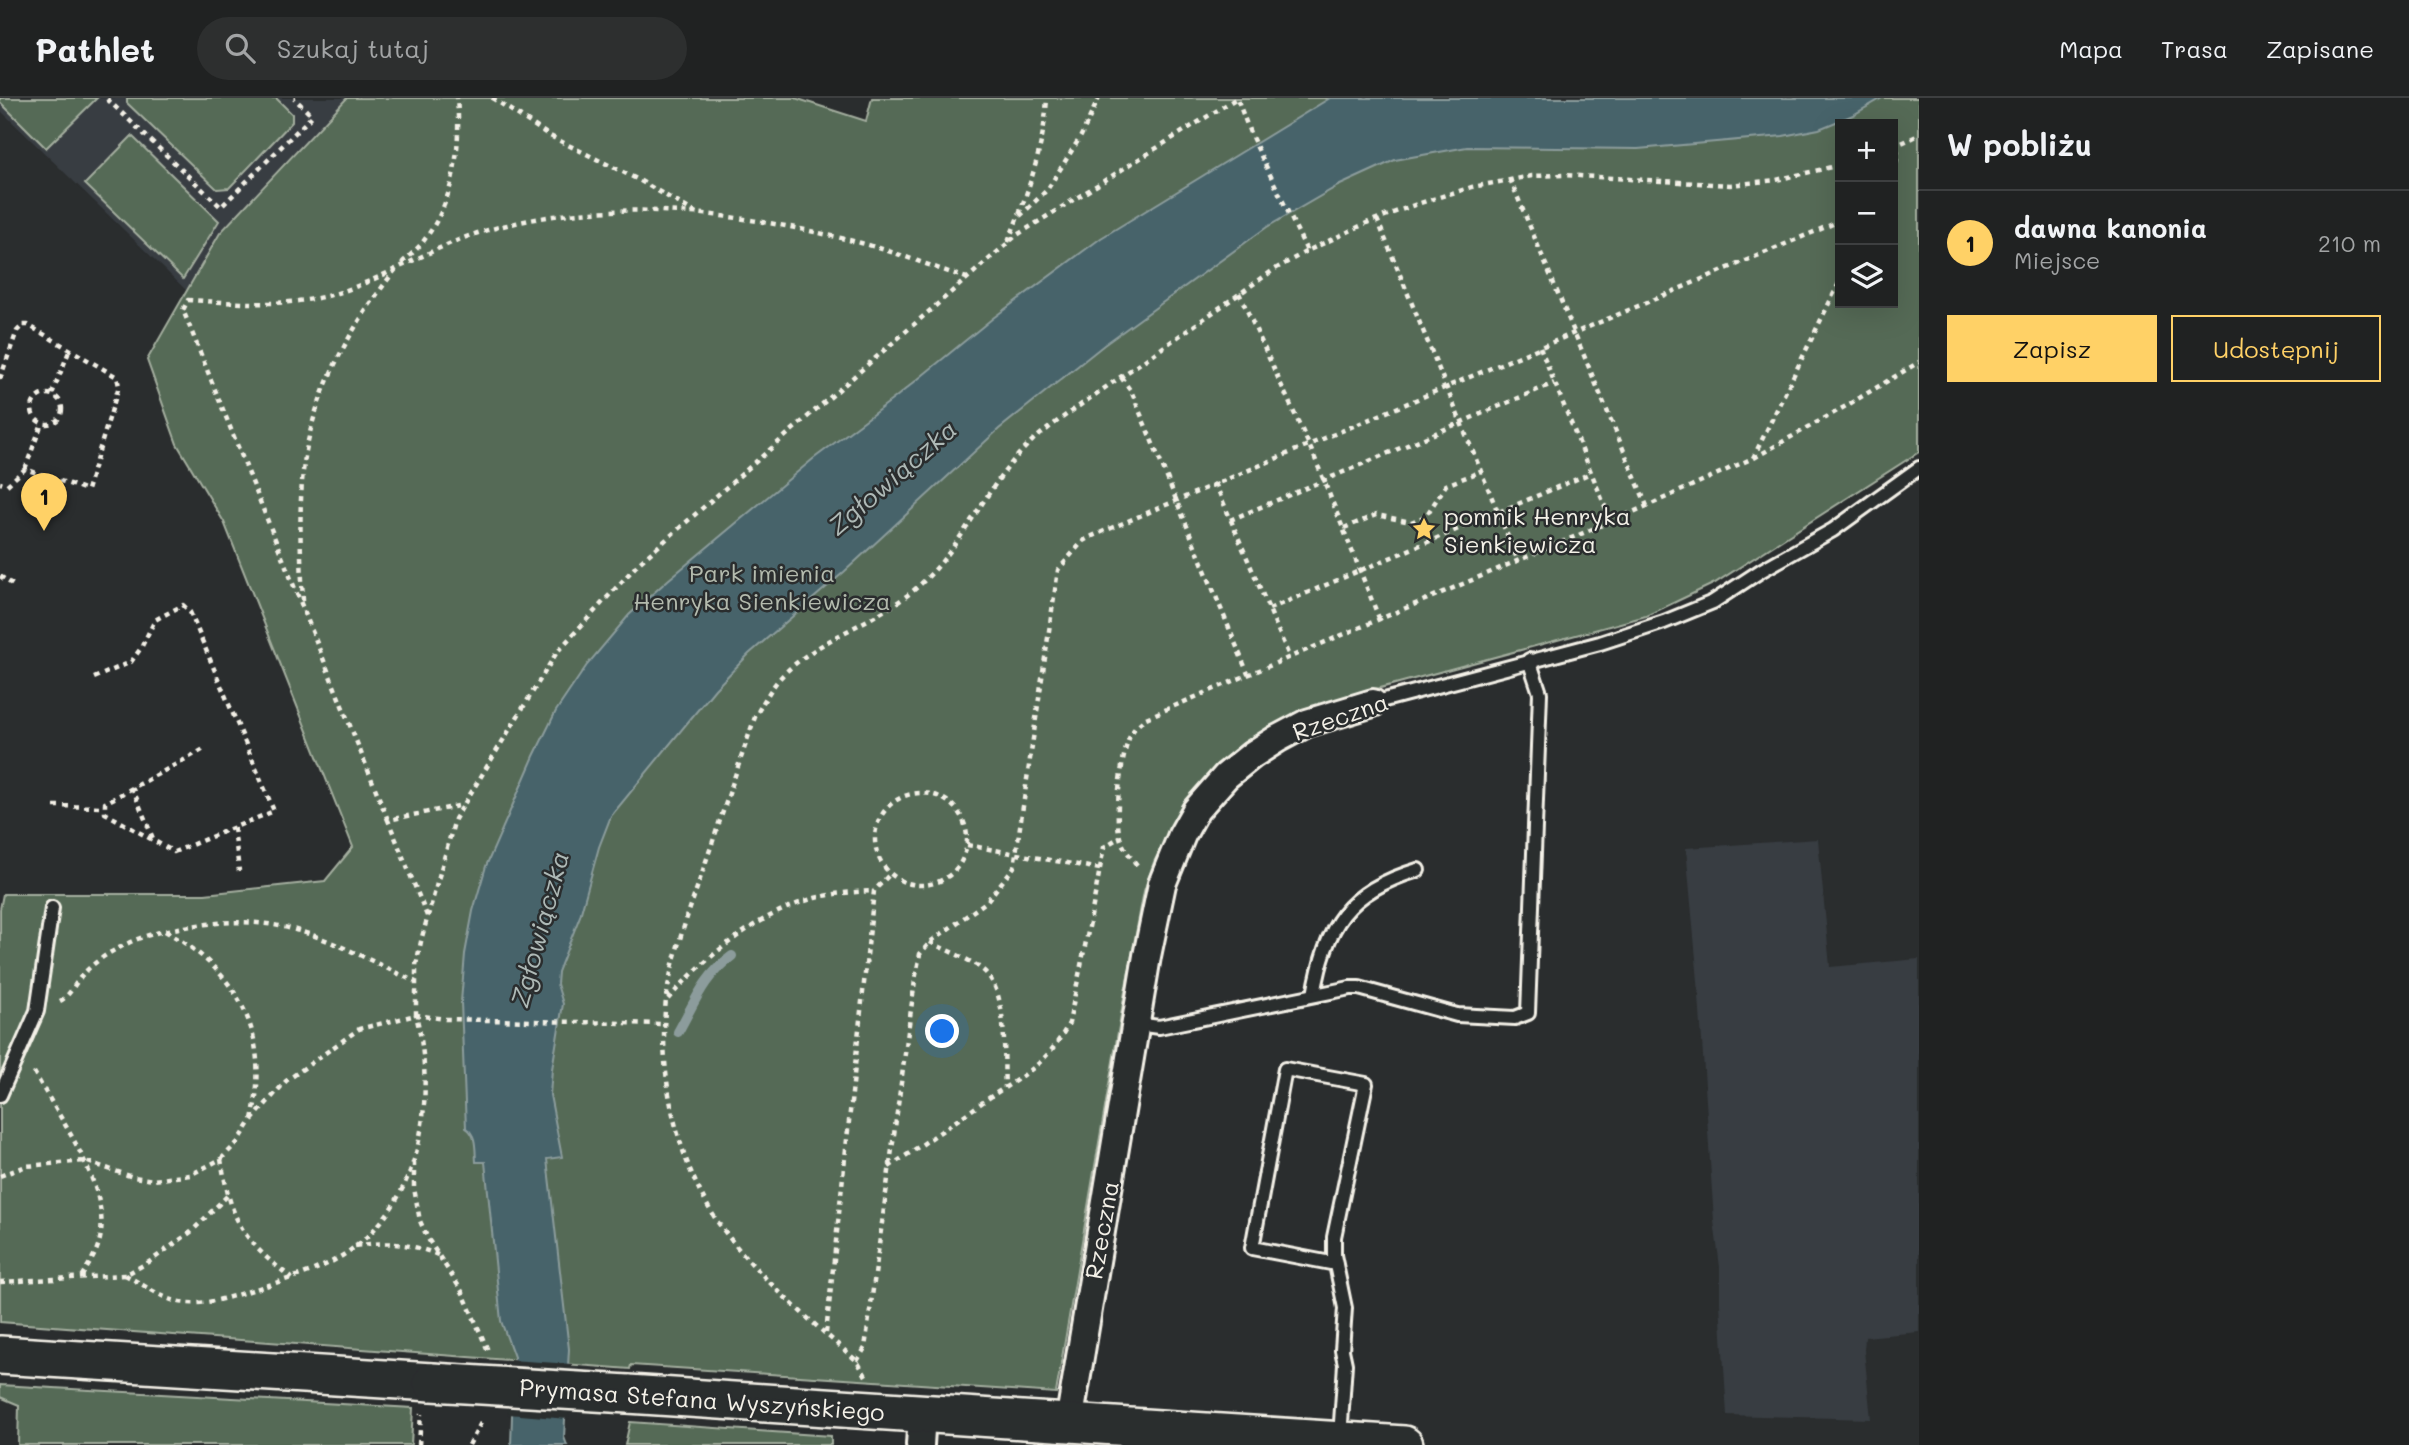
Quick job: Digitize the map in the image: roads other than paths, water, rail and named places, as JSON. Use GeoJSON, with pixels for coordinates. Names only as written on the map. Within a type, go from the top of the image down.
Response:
{"type":"FeatureCollection","features":[{"type":"Feature","properties":{"kind":"main road","name":"Prymasa Stefana Wyszyńskiego"},"geometry":{"type":"LineString","coordinates":[[0,1355],[426,1392],[628,1394],[866,1410],[921,1429],[1069,1423],[1404,1445]]}},
{"type":"Feature","properties":{"kind":"street","name":"Rzeczna"},"geometry":{"type":"LineString","coordinates":[[1069,1423],[1162,884],[1182,835],[1196,810],[1226,776],[1252,755],[1307,723],[1373,703]]}},
{"type":"Feature","properties":{"kind":"lane","name":"Rzeczna"},"geometry":{"type":"LineString","coordinates":[[1373,703],[1600,643],[1713,602],[1762,570],[1833,530],[1919,468]]}},
{"type":"Feature","properties":{"kind":"lane"},"geometry":{"type":"LineString","coordinates":[[1136,1024],[1159,1027],[1359,988],[1457,1015],[1515,1018],[1528,1013],[1540,693],[1529,660]]}},
{"type":"Feature","properties":{"kind":"lane"},"geometry":{"type":"LineString","coordinates":[[1314,995],[1321,957],[1331,932],[1347,909],[1368,891],[1392,878],[1418,870]]}},
{"type":"Feature","properties":{"kind":"lane"},"geometry":{"type":"LineString","coordinates":[[0,1095],[37,1011],[51,908]]}},
{"type":"Feature","properties":{"kind":"lane"},"geometry":{"type":"LineString","coordinates":[[1336,1264],[1252,1248],[1285,1069],[1366,1084],[1334,1237],[1336,1264],[1346,1308],[1342,1350],[1345,1364],[1340,1441]]}},
{"type":"Feature","properties":{"kind":"water","name":"Zgłowiączka"},"geometry":{"type":"Polygon","coordinates":[[[1330,98],[1882,98],[1853,115],[1835,119],[1835,122],[1819,129],[1783,136],[1638,149],[1467,147],[1395,160],[1338,186],[1267,227],[1104,345],[999,429],[844,572],[749,654],[715,689],[611,816],[599,847],[580,916],[558,972],[557,984],[563,1004],[550,1095],[562,1157],[547,1159],[569,1349],[564,1437],[567,1445],[511,1445],[514,1357],[501,1321],[485,1162],[476,1162],[474,1138],[466,1128],[461,1002],[465,954],[473,911],[486,866],[534,756],[556,711],[587,665],[629,615],[813,459],[896,397],[993,318],[1101,238],[1330,98]]]}},
{"type":"Feature","properties":{"kind":"waterway"},"geometry":{"type":"LineString","coordinates":[[678,1032],[707,981],[732,956]]}},
{"type":"Feature","properties":{"kind":"place","name":"pomnik Henryka Sienkiewicza"},"geometry":{"type":"Point","coordinates":[1424,529]}},
{"type":"Feature","properties":{"kind":"place","name":"dawna kanonia"},"geometry":{"type":"Point","coordinates":[44,531]}},
{"type":"Feature","properties":{"kind":"park label","name":"Park imienia Henryka Sienkiewicza"},"geometry":{"type":"Point","coordinates":[762,586]}}]}
